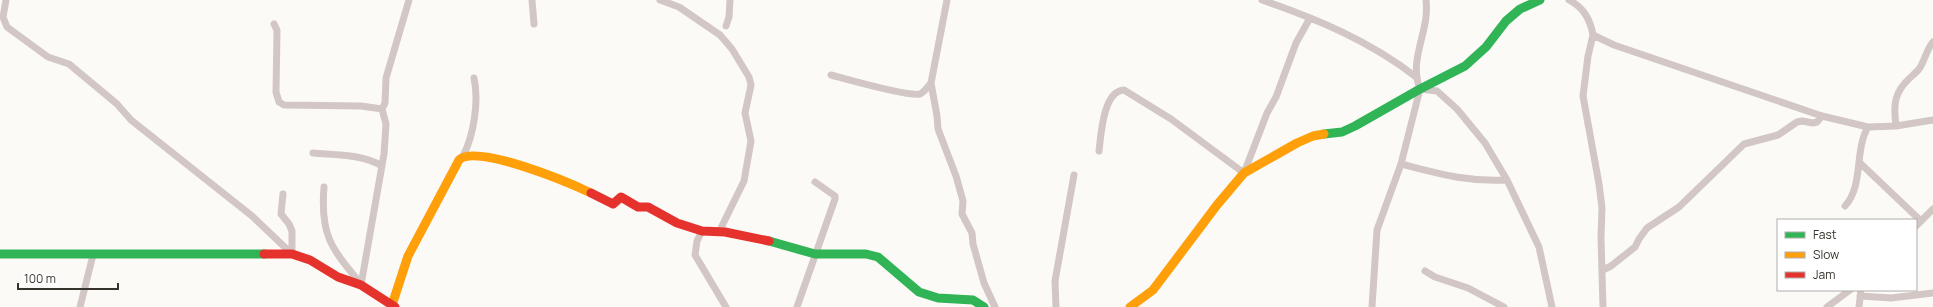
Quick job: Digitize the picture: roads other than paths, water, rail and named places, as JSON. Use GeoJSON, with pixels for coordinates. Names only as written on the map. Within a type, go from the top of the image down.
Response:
{"type":"FeatureCollection","features":[{"type":"Feature","properties":{"kind":"street"},"geometry":{"type":"LineString","coordinates":[[6,0],[3,17],[7,27],[48,57],[69,64],[117,104],[131,120],[252,216],[292,254]]}},
{"type":"Feature","properties":{"kind":"street"},"geometry":{"type":"LineString","coordinates":[[361,285],[382,166],[386,124],[382,109],[385,103],[386,78],[409,0]]}},
{"type":"Feature","properties":{"kind":"street"},"geometry":{"type":"LineString","coordinates":[[532,0],[534,24]]}},
{"type":"Feature","properties":{"kind":"street"},"geometry":{"type":"LineString","coordinates":[[660,0],[680,6],[720,35],[732,49],[749,77],[751,85],[745,113],[751,141],[744,181],[719,232]]}},
{"type":"Feature","properties":{"kind":"street"},"geometry":{"type":"LineString","coordinates":[[726,26],[729,17],[730,0]]}},
{"type":"Feature","properties":{"kind":"street"},"geometry":{"type":"LineString","coordinates":[[946,0],[931,83],[939,135],[956,176],[963,201],[962,214],[972,233],[973,244],[982,277],[995,307]]}},
{"type":"Feature","properties":{"kind":"street"},"geometry":{"type":"LineString","coordinates":[[1262,0],[1310,18],[1363,41],[1416,77]]}},
{"type":"Feature","properties":{"kind":"street"},"geometry":{"type":"LineString","coordinates":[[1372,307],[1376,230],[1401,164],[1420,88],[1416,77],[1416,61],[1426,23],[1426,0]]}},
{"type":"Feature","properties":{"kind":"street"},"geometry":{"type":"LineString","coordinates":[[1130,307],[1153,290],[1217,204],[1244,173],[1297,143],[1314,136],[1342,132],[1356,126],[1420,88],[1465,66],[1486,47],[1506,21],[1520,9],[1540,0]]}},
{"type":"Feature","properties":{"kind":"street"},"geometry":{"type":"LineString","coordinates":[[1570,0],[1585,13],[1590,21],[1593,35],[1588,56],[1583,96],[1589,136],[1600,184],[1603,307]]}},
{"type":"Feature","properties":{"kind":"street"},"geometry":{"type":"LineString","coordinates":[[1244,173],[1267,113],[1276,97],[1296,43],[1310,18]]}},
{"type":"Feature","properties":{"kind":"street"},"geometry":{"type":"LineString","coordinates":[[274,24],[277,30],[276,92],[279,102],[284,105],[361,106],[382,109]]}},
{"type":"Feature","properties":{"kind":"street"},"geometry":{"type":"LineString","coordinates":[[1593,35],[1614,45],[1700,76],[1822,116],[1868,127],[1896,126],[1933,120]]}},
{"type":"Feature","properties":{"kind":"street"},"geometry":{"type":"LineString","coordinates":[[1896,126],[1894,110],[1896,97],[1902,86],[1918,69],[1929,46],[1933,42]]}},
{"type":"Feature","properties":{"kind":"street"},"geometry":{"type":"LineString","coordinates":[[831,75],[902,92],[920,94],[931,83]]}},
{"type":"Feature","properties":{"kind":"street"},"geometry":{"type":"LineString","coordinates":[[0,254],[292,254],[310,260],[338,277],[361,285],[394,306],[408,256],[467,148],[475,119],[476,85],[474,78]]}},
{"type":"Feature","properties":{"kind":"street"},"geometry":{"type":"LineString","coordinates":[[1420,88],[1437,91],[1457,109],[1484,143],[1507,180],[1539,247],[1552,307]]}},
{"type":"Feature","properties":{"kind":"street"},"geometry":{"type":"LineString","coordinates":[[1099,151],[1106,110],[1115,93],[1124,90],[1171,119],[1244,173]]}},
{"type":"Feature","properties":{"kind":"street"},"geometry":{"type":"LineString","coordinates":[[1603,270],[1611,266],[1635,247],[1647,228],[1680,207],[1744,144],[1778,135],[1797,122],[1817,122],[1822,116]]}},
{"type":"Feature","properties":{"kind":"street"},"geometry":{"type":"LineString","coordinates":[[1845,206],[1854,193],[1863,136],[1868,127]]}},
{"type":"Feature","properties":{"kind":"street"},"geometry":{"type":"LineString","coordinates":[[313,153],[362,158],[374,161],[382,166]]}},
{"type":"Feature","properties":{"kind":"street"},"geometry":{"type":"LineString","coordinates":[[462,156],[471,155],[512,161],[581,187],[613,204],[621,197],[638,208],[648,207],[677,223],[702,231],[760,238],[782,246],[815,254],[866,254],[878,257],[919,292],[938,298],[973,300],[984,307]]}},
{"type":"Feature","properties":{"kind":"street"},"geometry":{"type":"LineString","coordinates":[[1859,162],[1913,219]]}},
{"type":"Feature","properties":{"kind":"street"},"geometry":{"type":"LineString","coordinates":[[1401,164],[1458,179],[1486,181],[1507,180]]}},
{"type":"Feature","properties":{"kind":"street"},"geometry":{"type":"LineString","coordinates":[[1056,307],[1055,281],[1074,175]]}},
{"type":"Feature","properties":{"kind":"street"},"geometry":{"type":"LineString","coordinates":[[797,307],[835,199],[835,196],[815,182]]}},
{"type":"Feature","properties":{"kind":"street"},"geometry":{"type":"LineString","coordinates":[[324,186],[323,221],[327,235],[334,248],[361,285]]}},
{"type":"Feature","properties":{"kind":"street"},"geometry":{"type":"LineString","coordinates":[[284,194],[281,214],[289,224],[292,231],[292,254]]}},
{"type":"Feature","properties":{"kind":"street"},"geometry":{"type":"LineString","coordinates":[[1918,224],[1933,209]]}},
{"type":"Feature","properties":{"kind":"street"},"geometry":{"type":"LineString","coordinates":[[702,231],[697,241],[696,254],[726,307]]}},
{"type":"Feature","properties":{"kind":"street"},"geometry":{"type":"LineString","coordinates":[[80,307],[93,255]]}},
{"type":"Feature","properties":{"kind":"street"},"geometry":{"type":"LineString","coordinates":[[1425,271],[1435,277],[1468,288],[1504,307]]}},
{"type":"Feature","properties":{"kind":"street"},"geometry":{"type":"LineString","coordinates":[[1827,307],[1849,291]]}},
{"type":"Feature","properties":{"kind":"street"},"geometry":{"type":"LineString","coordinates":[[1859,307],[1861,293],[1891,298],[1933,293]]}}]}
